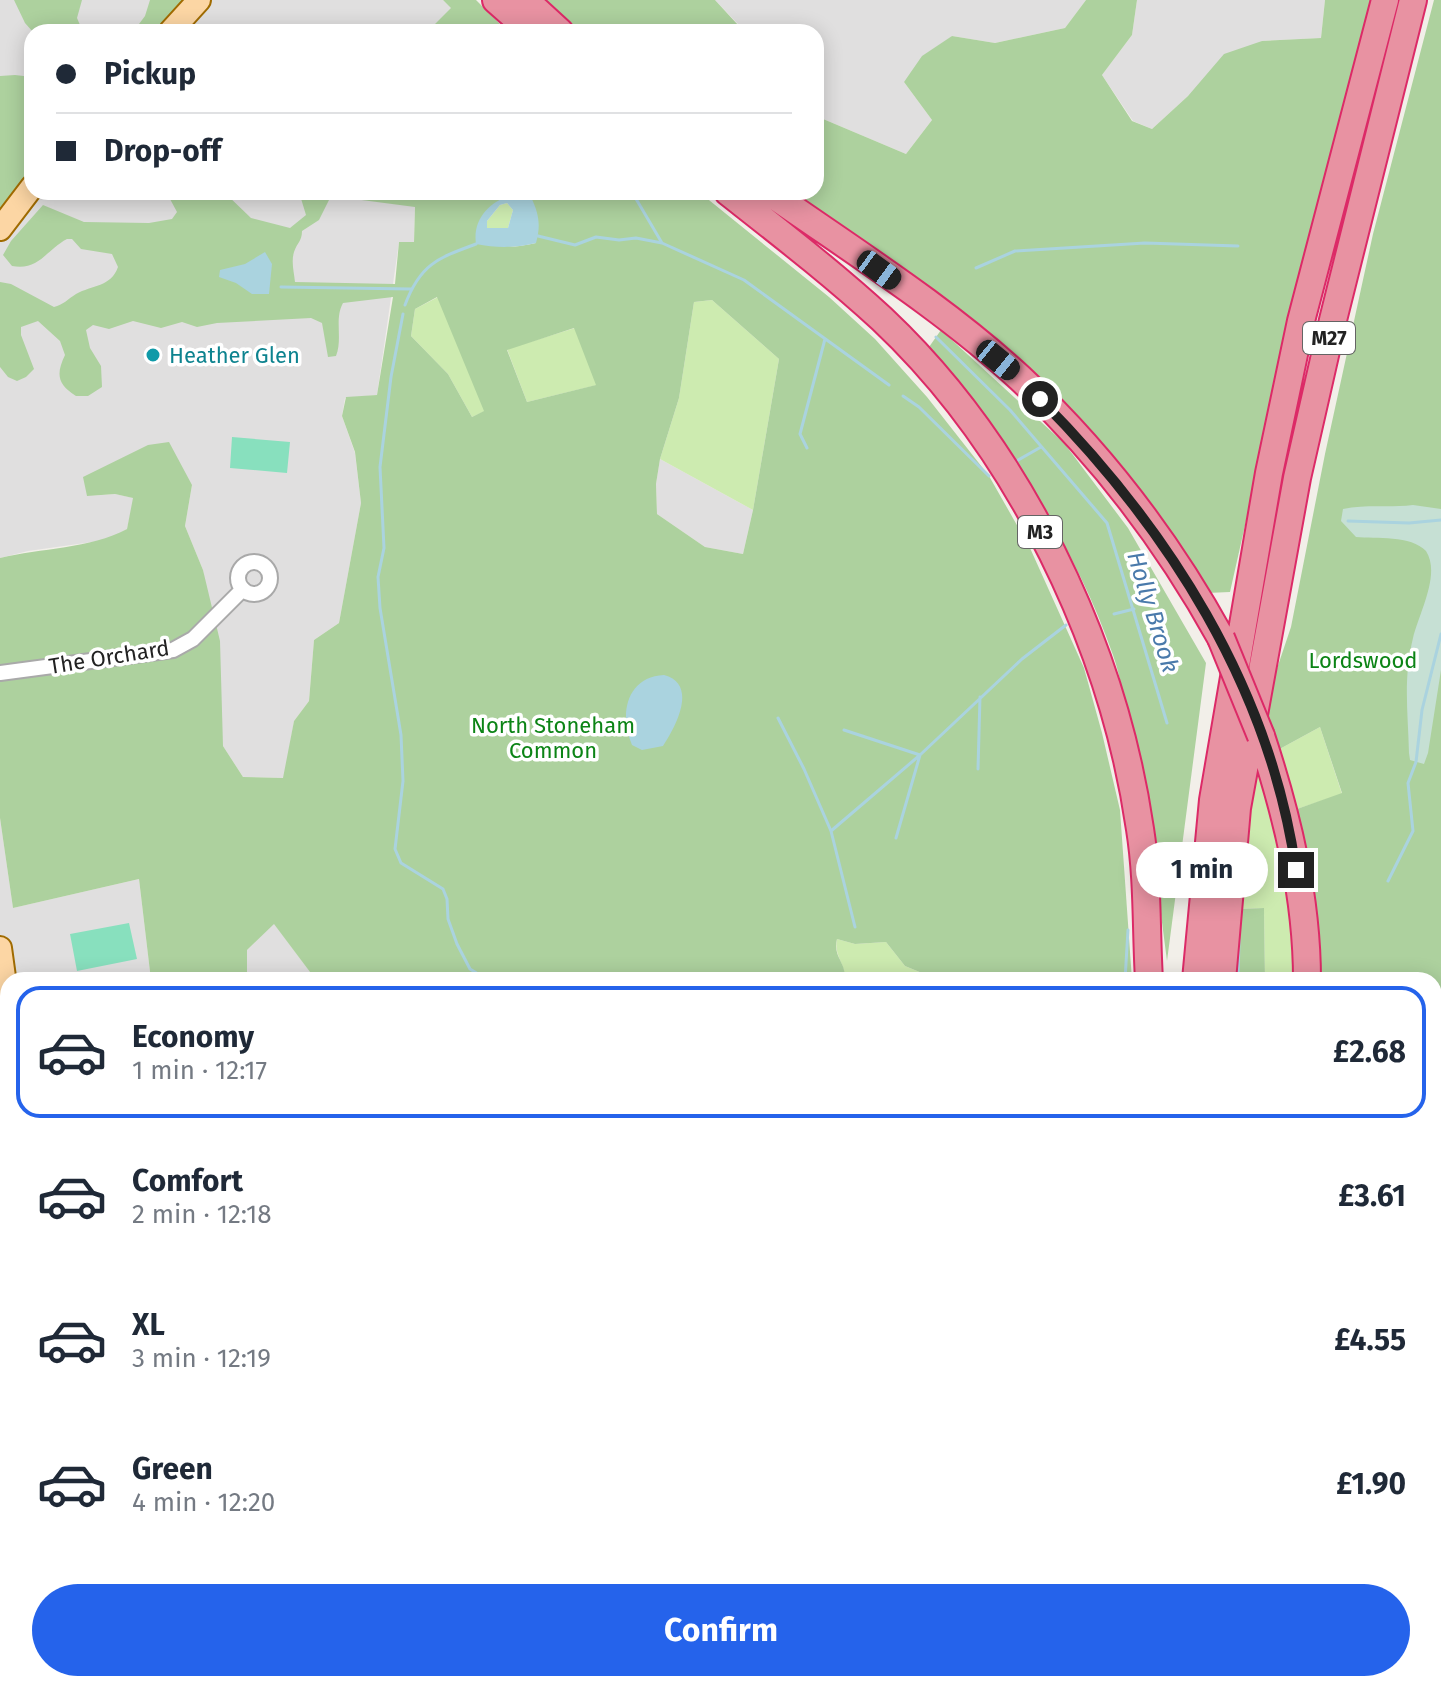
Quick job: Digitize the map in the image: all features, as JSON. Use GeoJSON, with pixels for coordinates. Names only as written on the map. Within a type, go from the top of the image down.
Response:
{"type":"FeatureCollection","features":[{"type":"Feature","properties":{"kind":"highway"},"geometry":{"type":"LineString","coordinates":[[496,0],[523,24]]}},
{"type":"Feature","properties":{"kind":"highway"},"geometry":{"type":"LineString","coordinates":[[525,0],[551,24]]}},
{"type":"Feature","properties":{"kind":"highway","name":"M27"},"geometry":{"type":"LineString","coordinates":[[1197,972],[1213,800],[1269,473],[1301,321],[1385,0]]}},
{"type":"Feature","properties":{"kind":"highway","name":"M27"},"geometry":{"type":"LineString","coordinates":[[1223,972],[1237,808],[1297,478],[1413,0]]}},
{"type":"Feature","properties":{"kind":"highway","name":"M3"},"geometry":{"type":"LineString","coordinates":[[738,200],[883,320],[931,372],[968,418],[1018,492],[1057,562],[1108,688],[1127,756],[1141,830],[1149,972]]}},
{"type":"Feature","properties":{"kind":"highway"},"geometry":{"type":"LineString","coordinates":[[780,200],[955,325],[1019,377],[1082,441],[1133,502],[1181,572],[1221,638],[1277,783],[1293,845],[1307,944],[1307,972]]}},
{"type":"Feature","properties":{"kind":"main road"},"geometry":{"type":"LineString","coordinates":[[177,24],[199,0]]}},
{"type":"Feature","properties":{"kind":"main road"},"geometry":{"type":"LineString","coordinates":[[0,229],[24,198]]}},
{"type":"Feature","properties":{"kind":"main road"},"geometry":{"type":"LineString","coordinates":[[0,948],[3,972]]}},
{"type":"Feature","properties":{"kind":"street","name":"The Orchard"},"geometry":{"type":"LineString","coordinates":[[0,673],[173,650],[193,639],[243,589]]}},
{"type":"Feature","properties":{"kind":"shaded area"},"geometry":{"type":"Polygon","coordinates":[[[0,0],[443,0],[452,8],[435,24],[24,24],[24,200],[302,200],[305,206],[321,200],[365,200],[415,206],[414,243],[399,242],[377,395],[345,398],[342,416],[355,453],[361,503],[339,623],[314,640],[309,701],[294,721],[284,778],[243,777],[223,746],[203,570],[185,526],[192,485],[87,496],[115,494],[134,498],[127,529],[107,540],[0,558],[0,0]]]}},
{"type":"Feature","properties":{"kind":"shaded area"},"geometry":{"type":"Polygon","coordinates":[[[715,0],[1086,0],[1065,28],[995,43],[952,36],[904,82],[932,120],[906,154],[824,119],[824,24],[738,24],[715,0]]]}},
{"type":"Feature","properties":{"kind":"shaded area"},"geometry":{"type":"Polygon","coordinates":[[[1137,0],[1325,0],[1321,38],[1262,41],[1188,96],[1152,129],[1133,121],[1102,75],[1132,35],[1137,0]]]}},
{"type":"Feature","properties":{"kind":"shaded area"},"geometry":{"type":"Polygon","coordinates":[[[660,459],[753,510],[743,554],[705,547],[657,514],[656,484],[660,459]]]}},
{"type":"Feature","properties":{"kind":"shaded area"},"geometry":{"type":"Polygon","coordinates":[[[0,818],[13,908],[139,879],[150,972],[0,972],[0,818]]]}},
{"type":"Feature","properties":{"kind":"shaded area"},"geometry":{"type":"Polygon","coordinates":[[[274,923],[310,972],[247,972],[247,950],[274,923]]]}},
{"type":"Feature","properties":{"kind":"green space"},"geometry":{"type":"Polygon","coordinates":[[[14,0],[82,0],[77,18],[80,24],[25,23],[14,0]]]}},
{"type":"Feature","properties":{"kind":"green space"},"geometry":{"type":"Polygon","coordinates":[[[150,0],[192,0],[170,24],[139,24],[150,0]]]}},
{"type":"Feature","properties":{"kind":"green space"},"geometry":{"type":"Polygon","coordinates":[[[443,0],[476,0],[500,24],[435,24],[451,8],[443,0]]]}},
{"type":"Feature","properties":{"kind":"green space"},"geometry":{"type":"Polygon","coordinates":[[[542,0],[715,0],[737,24],[569,24],[542,0]]]}},
{"type":"Feature","properties":{"kind":"green space"},"geometry":{"type":"Polygon","coordinates":[[[1086,0],[1137,0],[1132,35],[1102,75],[1132,121],[1152,129],[1188,96],[1224,54],[1262,41],[1321,38],[1325,0],[1376,0],[1230,592],[1207,593],[1150,502],[1076,421],[800,200],[824,200],[824,119],[906,154],[932,120],[904,82],[922,56],[952,36],[995,43],[1065,28],[1086,0]]]}},
{"type":"Feature","properties":{"kind":"green space","name":"Lordswood"},"geometry":{"type":"Polygon","coordinates":[[[1434,0],[1441,0],[1441,972],[1320,972],[1315,918],[1297,809],[1342,793],[1320,727],[1276,751],[1264,707],[1291,627],[1373,234],[1434,0]]]}},
{"type":"Feature","properties":{"kind":"green space"},"geometry":{"type":"Polygon","coordinates":[[[0,76],[24,76],[24,185],[0,213],[0,76]]]}},
{"type":"Feature","properties":{"kind":"green space","name":"North Stoneham Common"},"geometry":{"type":"Polygon","coordinates":[[[171,200],[232,200],[251,218],[290,228],[306,215],[301,200],[329,200],[319,220],[302,231],[293,256],[295,282],[395,284],[399,242],[414,242],[415,207],[362,200],[500,200],[480,221],[503,244],[515,246],[536,243],[507,200],[709,200],[829,297],[875,339],[927,397],[989,476],[1030,548],[1084,668],[1102,733],[1120,810],[1131,972],[920,972],[905,966],[886,942],[855,944],[837,939],[837,951],[845,972],[310,972],[274,924],[247,950],[247,972],[150,972],[139,879],[13,908],[0,818],[0,558],[97,541],[127,529],[133,498],[115,494],[87,496],[83,477],[148,445],[169,442],[192,485],[185,526],[203,570],[220,641],[223,746],[243,777],[283,778],[294,721],[309,701],[314,640],[339,623],[361,503],[355,452],[342,416],[346,397],[377,395],[393,297],[343,303],[336,356],[328,357],[322,323],[311,318],[217,323],[197,327],[182,322],[161,328],[133,321],[109,329],[93,325],[86,330],[90,348],[101,366],[102,387],[88,396],[76,396],[60,378],[65,355],[60,341],[38,321],[21,327],[34,369],[17,381],[8,377],[0,367],[0,282],[11,284],[54,307],[106,282],[118,267],[112,254],[81,249],[72,239],[67,239],[36,263],[12,266],[3,255],[11,241],[43,205],[84,222],[149,223],[172,219],[177,212],[171,200]],[[437,297],[415,309],[411,336],[448,374],[472,417],[484,411],[437,297]],[[712,300],[694,302],[679,398],[660,459],[656,484],[657,514],[705,547],[743,554],[779,359],[712,300]],[[574,328],[507,350],[527,402],[596,385],[574,328]]]}},
{"type":"Feature","properties":{"kind":"green space"},"geometry":{"type":"Polygon","coordinates":[[[507,203],[513,210],[508,228],[487,228],[487,221],[500,205],[507,203]]]}},
{"type":"Feature","properties":{"kind":"green space"},"geometry":{"type":"Polygon","coordinates":[[[438,297],[485,411],[472,417],[448,374],[411,336],[415,309],[438,297]]]}},
{"type":"Feature","properties":{"kind":"green space"},"geometry":{"type":"Polygon","coordinates":[[[712,300],[779,359],[753,510],[660,459],[679,398],[694,302],[712,300]]]}},
{"type":"Feature","properties":{"kind":"green space"},"geometry":{"type":"Polygon","coordinates":[[[575,328],[597,385],[527,402],[507,349],[575,328]]]}},
{"type":"Feature","properties":{"kind":"green space"},"geometry":{"type":"Polygon","coordinates":[[[941,330],[1064,443],[1128,528],[1206,663],[1167,961],[1142,785],[1113,655],[1097,613],[1057,532],[1010,456],[929,347],[941,330]]]}},
{"type":"Feature","properties":{"kind":"green space"},"geometry":{"type":"Polygon","coordinates":[[[232,437],[290,442],[287,473],[230,468],[232,437]]]}},
{"type":"Feature","properties":{"kind":"green space"},"geometry":{"type":"Polygon","coordinates":[[[1413,505],[1441,509],[1441,670],[1424,764],[1410,760],[1407,682],[1413,638],[1430,582],[1430,560],[1426,551],[1412,542],[1356,537],[1341,521],[1343,509],[1413,505]]]}},
{"type":"Feature","properties":{"kind":"green space"},"geometry":{"type":"Polygon","coordinates":[[[1320,727],[1342,794],[1297,809],[1276,751],[1320,727]]]}},
{"type":"Feature","properties":{"kind":"green space"},"geometry":{"type":"Polygon","coordinates":[[[1255,748],[1282,863],[1294,972],[1265,972],[1264,908],[1237,909],[1255,748]]]}},
{"type":"Feature","properties":{"kind":"green space"},"geometry":{"type":"Polygon","coordinates":[[[1264,908],[1265,972],[1232,972],[1237,909],[1264,908]]]}},
{"type":"Feature","properties":{"kind":"green space"},"geometry":{"type":"Polygon","coordinates":[[[129,923],[137,959],[77,971],[70,934],[129,923]]]}},
{"type":"Feature","properties":{"kind":"green space"},"geometry":{"type":"Polygon","coordinates":[[[837,939],[855,944],[886,942],[905,966],[920,972],[844,972],[837,939]]]}},
{"type":"Feature","properties":{"kind":"water"},"geometry":{"type":"Polygon","coordinates":[[[500,200],[532,200],[538,220],[536,243],[506,247],[476,244],[477,225],[493,204],[500,200]],[[507,203],[500,205],[487,221],[487,228],[508,228],[513,210],[507,203]]]}},
{"type":"Feature","properties":{"kind":"water"},"geometry":{"type":"Polygon","coordinates":[[[265,252],[272,264],[269,294],[252,294],[236,283],[219,277],[220,270],[245,264],[265,252]]]}},
{"type":"Feature","properties":{"kind":"water"},"geometry":{"type":"Polygon","coordinates":[[[664,675],[680,687],[682,697],[678,718],[663,746],[642,750],[632,745],[626,710],[634,690],[641,683],[664,675]]]}},
{"type":"Feature","properties":{"kind":"waterway"},"geometry":{"type":"LineString","coordinates":[[637,200],[662,243]]}},
{"type":"Feature","properties":{"kind":"waterway"},"geometry":{"type":"LineString","coordinates":[[538,236],[575,245],[596,237],[619,240],[636,238],[662,243],[744,280],[889,385]]}},
{"type":"Feature","properties":{"kind":"waterway","name":"Holly Brook"},"geometry":{"type":"LineString","coordinates":[[976,268],[1015,251],[1145,243],[1238,246]]}},
{"type":"Feature","properties":{"kind":"waterway"},"geometry":{"type":"LineString","coordinates":[[405,305],[417,280],[432,264],[476,244]]}},
{"type":"Feature","properties":{"kind":"waterway"},"geometry":{"type":"LineString","coordinates":[[281,287],[411,289]]}},
{"type":"Feature","properties":{"kind":"waterway"},"geometry":{"type":"LineString","coordinates":[[403,314],[391,377],[380,467],[384,548],[378,577],[380,608],[401,735],[403,781],[395,849],[401,863],[443,889],[448,919],[457,944],[470,969],[475,972]]}},
{"type":"Feature","properties":{"kind":"waterway","name":"Holly Brook"},"geometry":{"type":"LineString","coordinates":[[936,337],[1010,410],[1107,523],[1167,723]]}},
{"type":"Feature","properties":{"kind":"waterway"},"geometry":{"type":"LineString","coordinates":[[807,448],[800,434],[825,339]]}},
{"type":"Feature","properties":{"kind":"waterway"},"geometry":{"type":"LineString","coordinates":[[903,396],[919,407],[989,476]]}},
{"type":"Feature","properties":{"kind":"waterway"},"geometry":{"type":"LineString","coordinates":[[1013,463],[1041,447]]}},
{"type":"Feature","properties":{"kind":"waterway"},"geometry":{"type":"LineString","coordinates":[[1348,521],[1409,523],[1441,520]]}},
{"type":"Feature","properties":{"kind":"waterway"},"geometry":{"type":"LineString","coordinates":[[1114,614],[1134,609]]}},
{"type":"Feature","properties":{"kind":"waterway"},"geometry":{"type":"LineString","coordinates":[[831,831],[920,755],[1022,659],[1066,625]]}},
{"type":"Feature","properties":{"kind":"waterway"},"geometry":{"type":"LineString","coordinates":[[1388,881],[1413,831],[1408,783],[1416,762],[1422,710],[1441,634]]}},
{"type":"Feature","properties":{"kind":"waterway"},"geometry":{"type":"LineString","coordinates":[[978,769],[980,697]]}},
{"type":"Feature","properties":{"kind":"waterway"},"geometry":{"type":"LineString","coordinates":[[778,718],[831,831],[855,927]]}},
{"type":"Feature","properties":{"kind":"waterway"},"geometry":{"type":"LineString","coordinates":[[844,730],[920,755],[896,838]]}},
{"type":"Feature","properties":{"kind":"waterway","name":"Holly Brook"},"geometry":{"type":"LineString","coordinates":[[1125,972],[1128,930]]}},
{"type":"Feature","properties":{"kind":"waterway"},"geometry":{"type":"LineString","coordinates":[[1238,972],[1239,940]]}},
{"type":"Feature","properties":{"kind":"place","name":"Heather Glen"},"geometry":{"type":"Point","coordinates":[153,355]}},
{"type":"Feature","properties":{"kind":"route"},"geometry":{"type":"LineString","coordinates":[[1040,399],[1082,441],[1133,502],[1202,604],[1221,638],[1238,673],[1277,783],[1293,845],[1296,870]]}}]}
